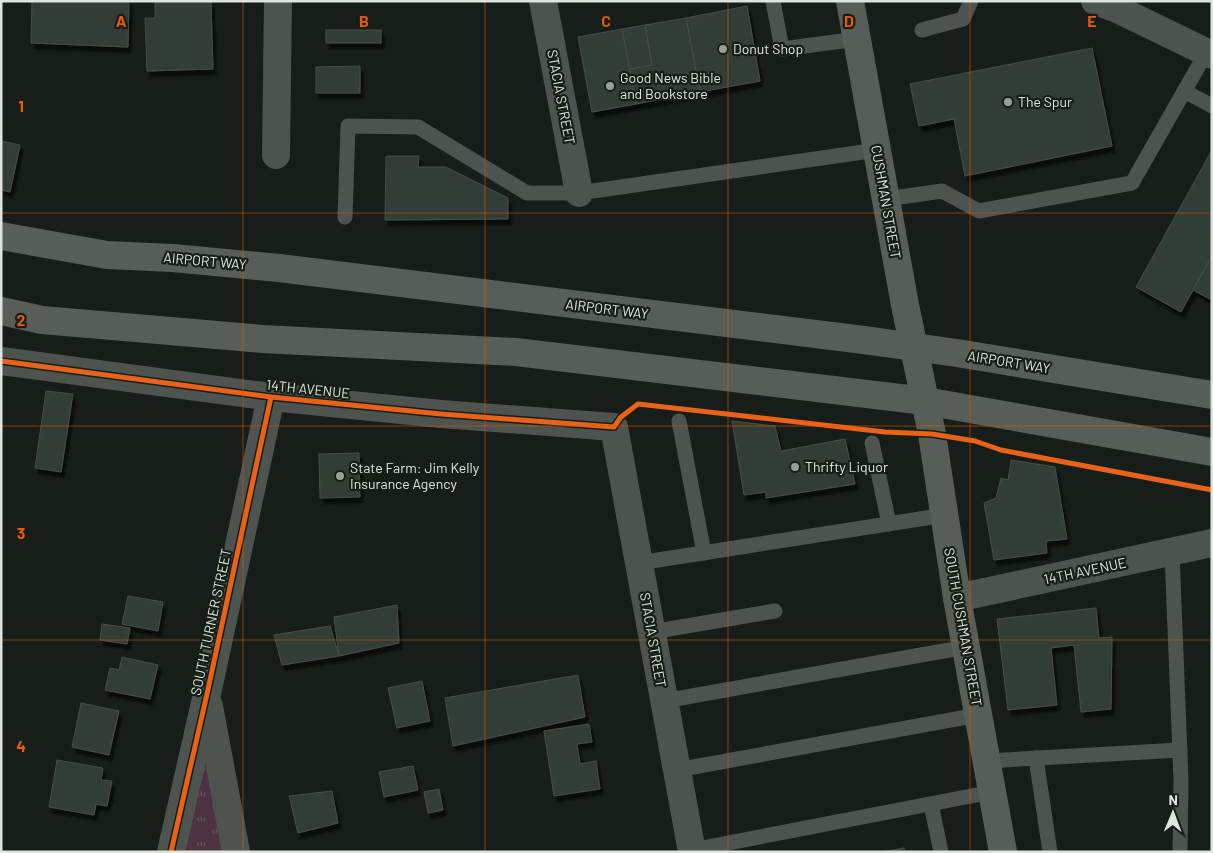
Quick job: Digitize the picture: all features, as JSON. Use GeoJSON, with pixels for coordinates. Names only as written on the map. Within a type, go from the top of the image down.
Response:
{"type":"FeatureCollection","features":[{"type":"Feature","properties":{"kind":"main road","name":"CUSHMAN STREET"},"geometry":{"type":"LineString","coordinates":[[850,1],[925,401]]}},
{"type":"Feature","properties":{"kind":"main road","name":"AIRPORT WAY"},"geometry":{"type":"LineString","coordinates":[[1,236],[107,255],[173,258],[279,268],[914,347],[1212,395]]}},
{"type":"Feature","properties":{"kind":"main road"},"geometry":{"type":"LineString","coordinates":[[1,311],[42,320],[263,339],[516,352],[925,401],[1212,452]]}},
{"type":"Feature","properties":{"kind":"main road","name":"SOUTH CUSHMAN STREET"},"geometry":{"type":"LineString","coordinates":[[925,401],[966,647],[1003,852]]}},
{"type":"Feature","properties":{"kind":"street"},"geometry":{"type":"LineString","coordinates":[[276,155],[278,1]]}},
{"type":"Feature","properties":{"kind":"street","name":"STACIA STREET"},"geometry":{"type":"LineString","coordinates":[[543,1],[579,192]]}},
{"type":"Feature","properties":{"kind":"street"},"geometry":{"type":"LineString","coordinates":[[1109,4],[1209,54]]}},
{"type":"Feature","properties":{"kind":"street","name":"14TH AVENUE"},"geometry":{"type":"LineString","coordinates":[[1,361],[271,397],[441,414],[614,427]]}},
{"type":"Feature","properties":{"kind":"street","name":"SOUTH TURNER STREET"},"geometry":{"type":"LineString","coordinates":[[171,852],[271,397]]}},
{"type":"Feature","properties":{"kind":"street","name":"STACIA STREET"},"geometry":{"type":"LineString","coordinates":[[614,427],[692,851]]}},
{"type":"Feature","properties":{"kind":"street","name":"14TH AVENUE"},"geometry":{"type":"LineString","coordinates":[[958,598],[1212,543]]}},
{"type":"Feature","properties":{"kind":"street"},"geometry":{"type":"LineString","coordinates":[[207,694],[236,852]]}},
{"type":"Feature","properties":{"kind":"lane"},"geometry":{"type":"LineString","coordinates":[[773,1],[782,49],[857,39]]}},
{"type":"Feature","properties":{"kind":"lane"},"geometry":{"type":"LineString","coordinates":[[922,30],[963,19],[971,1]]}},
{"type":"Feature","properties":{"kind":"lane"},"geometry":{"type":"LineString","coordinates":[[886,199],[942,190],[979,211],[1132,183],[1184,91],[1209,54]]}},
{"type":"Feature","properties":{"kind":"lane"},"geometry":{"type":"LineString","coordinates":[[1184,91],[1212,106]]}},
{"type":"Feature","properties":{"kind":"lane"},"geometry":{"type":"LineString","coordinates":[[345,218],[348,126],[418,127],[527,193],[579,192],[877,150]]}},
{"type":"Feature","properties":{"kind":"lane"},"geometry":{"type":"LineString","coordinates":[[679,421],[704,552]]}},
{"type":"Feature","properties":{"kind":"lane"},"geometry":{"type":"LineString","coordinates":[[872,443],[889,524]]}},
{"type":"Feature","properties":{"kind":"lane"},"geometry":{"type":"LineString","coordinates":[[639,563],[945,515]]}},
{"type":"Feature","properties":{"kind":"lane"},"geometry":{"type":"LineString","coordinates":[[1172,552],[1180,750],[1180,852]]}},
{"type":"Feature","properties":{"kind":"lane"},"geometry":{"type":"LineString","coordinates":[[651,632],[775,611]]}},
{"type":"Feature","properties":{"kind":"lane"},"geometry":{"type":"LineString","coordinates":[[664,701],[966,647]]}},
{"type":"Feature","properties":{"kind":"lane"},"geometry":{"type":"LineString","coordinates":[[677,770],[978,715]]}},
{"type":"Feature","properties":{"kind":"lane"},"geometry":{"type":"LineString","coordinates":[[987,761],[1180,750]]}},
{"type":"Feature","properties":{"kind":"lane"},"geometry":{"type":"LineString","coordinates":[[1036,758],[1050,852]]}},
{"type":"Feature","properties":{"kind":"lane"},"geometry":{"type":"LineString","coordinates":[[692,851],[992,792]]}},
{"type":"Feature","properties":{"kind":"lane"},"geometry":{"type":"LineString","coordinates":[[931,804],[941,852]]}},
{"type":"Feature","properties":{"kind":"green space"},"geometry":{"type":"Polygon","coordinates":[[[207,694],[236,852],[171,852],[207,694]]]}},
{"type":"Feature","properties":{"kind":"building"},"geometry":{"type":"Polygon","coordinates":[[[32,1],[129,1],[128,47],[31,43],[32,1]]]}},
{"type":"Feature","properties":{"kind":"building"},"geometry":{"type":"Polygon","coordinates":[[[155,1],[211,1],[213,69],[147,71],[145,18],[155,18],[155,1]]]}},
{"type":"Feature","properties":{"kind":"building","name":"Donut Shop"},"geometry":{"type":"Polygon","coordinates":[[[747,6],[760,81],[700,92],[686,18],[747,6]]]}},
{"type":"Feature","properties":{"kind":"building"},"geometry":{"type":"Polygon","coordinates":[[[686,18],[700,92],[636,104],[629,69],[652,65],[645,25],[686,18]]]}},
{"type":"Feature","properties":{"kind":"building"},"geometry":{"type":"Polygon","coordinates":[[[645,25],[652,65],[629,69],[622,29],[645,25]]]}},
{"type":"Feature","properties":{"kind":"building","name":"Good News Bible and Bookstore"},"geometry":{"type":"Polygon","coordinates":[[[622,29],[636,104],[592,112],[578,37],[622,29]]]}},
{"type":"Feature","properties":{"kind":"building"},"geometry":{"type":"Polygon","coordinates":[[[326,30],[381,30],[381,43],[326,43],[326,30]]]}},
{"type":"Feature","properties":{"kind":"building","name":"The Spur"},"geometry":{"type":"Polygon","coordinates":[[[1092,48],[1112,146],[965,176],[954,119],[919,126],[910,84],[1092,48]]]}},
{"type":"Feature","properties":{"kind":"building"},"geometry":{"type":"Polygon","coordinates":[[[360,66],[360,93],[316,93],[316,67],[360,66]]]}},
{"type":"Feature","properties":{"kind":"building"},"geometry":{"type":"Polygon","coordinates":[[[1,141],[20,145],[10,192],[1,190],[1,141]]]}},
{"type":"Feature","properties":{"kind":"building"},"geometry":{"type":"Polygon","coordinates":[[[1212,150],[1212,256],[1181,312],[1136,287],[1212,150]]]}},
{"type":"Feature","properties":{"kind":"building"},"geometry":{"type":"Polygon","coordinates":[[[386,156],[419,156],[418,167],[446,167],[508,198],[508,219],[385,220],[386,156]]]}},
{"type":"Feature","properties":{"kind":"building"},"geometry":{"type":"Polygon","coordinates":[[[1212,256],[1212,300],[1193,290],[1212,256]]]}},
{"type":"Feature","properties":{"kind":"building"},"geometry":{"type":"Polygon","coordinates":[[[46,391],[73,394],[61,472],[35,468],[46,391]]]}},
{"type":"Feature","properties":{"kind":"building","name":"Thrifty Liquor"},"geometry":{"type":"Polygon","coordinates":[[[732,421],[775,426],[781,451],[845,439],[855,484],[766,498],[766,492],[744,495],[732,421]]]}},
{"type":"Feature","properties":{"kind":"building","name":"State Farm: Jim Kelly Insurance Agency"},"geometry":{"type":"Polygon","coordinates":[[[359,453],[360,497],[320,498],[319,454],[359,453]]]}},
{"type":"Feature","properties":{"kind":"building"},"geometry":{"type":"Polygon","coordinates":[[[1011,460],[1055,467],[1067,539],[1046,541],[1047,553],[994,560],[984,503],[996,498],[1001,478],[1008,480],[1011,460]]]}},
{"type":"Feature","properties":{"kind":"building"},"geometry":{"type":"Polygon","coordinates":[[[128,596],[163,602],[158,631],[122,624],[128,596]]]}},
{"type":"Feature","properties":{"kind":"building"},"geometry":{"type":"Polygon","coordinates":[[[397,605],[399,643],[339,656],[334,617],[397,605]]]}},
{"type":"Feature","properties":{"kind":"building"},"geometry":{"type":"Polygon","coordinates":[[[1096,608],[1099,638],[1112,637],[1111,709],[1081,712],[1074,645],[1051,648],[1057,705],[1008,710],[997,619],[1096,608]]]}},
{"type":"Feature","properties":{"kind":"building"},"geometry":{"type":"Polygon","coordinates":[[[102,624],[130,628],[127,644],[100,640],[102,624]]]}},
{"type":"Feature","properties":{"kind":"building"},"geometry":{"type":"Polygon","coordinates":[[[330,626],[339,656],[282,665],[274,635],[330,626]]]}},
{"type":"Feature","properties":{"kind":"building"},"geometry":{"type":"Polygon","coordinates":[[[122,657],[158,665],[150,699],[105,690],[110,668],[119,670],[122,657]]]}},
{"type":"Feature","properties":{"kind":"building"},"geometry":{"type":"Polygon","coordinates":[[[578,675],[585,717],[453,746],[445,698],[578,675]]]}},
{"type":"Feature","properties":{"kind":"building"},"geometry":{"type":"Polygon","coordinates":[[[422,681],[430,721],[397,728],[388,688],[422,681]]]}},
{"type":"Feature","properties":{"kind":"building"},"geometry":{"type":"Polygon","coordinates":[[[81,703],[119,711],[109,755],[72,747],[81,703]]]}},
{"type":"Feature","properties":{"kind":"building"},"geometry":{"type":"Polygon","coordinates":[[[589,724],[592,742],[577,744],[580,764],[596,761],[600,789],[554,796],[544,731],[589,724]]]}},
{"type":"Feature","properties":{"kind":"building"},"geometry":{"type":"Polygon","coordinates":[[[57,760],[103,768],[101,780],[112,781],[107,806],[96,804],[94,815],[49,807],[57,760]]]}},
{"type":"Feature","properties":{"kind":"building"},"geometry":{"type":"Polygon","coordinates":[[[413,766],[418,790],[384,797],[379,772],[413,766]]]}},
{"type":"Feature","properties":{"kind":"building"},"geometry":{"type":"Polygon","coordinates":[[[439,789],[443,810],[428,813],[424,792],[439,789]]]}},
{"type":"Feature","properties":{"kind":"building"},"geometry":{"type":"Polygon","coordinates":[[[332,791],[338,823],[298,833],[289,796],[332,791]]]}},
{"type":"Feature","properties":{"kind":"building"},"geometry":{"type":"Polygon","coordinates":[[[904,848],[905,852],[881,852],[904,848]]]}},
{"type":"Feature","properties":{"kind":"cycle path"},"geometry":{"type":"LineString","coordinates":[[1,361],[271,397],[441,414],[614,427],[621,417],[638,404],[885,432],[932,434],[975,441],[1001,450],[1212,490]]}},
{"type":"Feature","properties":{"kind":"cycle path"},"geometry":{"type":"LineString","coordinates":[[171,852],[271,397]]}},
{"type":"Feature","properties":{"kind":"place","name":"Donut Shop"},"geometry":{"type":"Point","coordinates":[723,49]}},
{"type":"Feature","properties":{"kind":"place","name":"Good News Bible and Bookstore"},"geometry":{"type":"Point","coordinates":[610,86]}},
{"type":"Feature","properties":{"kind":"place","name":"The Spur"},"geometry":{"type":"Point","coordinates":[1008,102]}},
{"type":"Feature","properties":{"kind":"place","name":"Thrifty Liquor"},"geometry":{"type":"Point","coordinates":[795,467]}},
{"type":"Feature","properties":{"kind":"place","name":"State Farm: Jim Kelly Insurance Agency"},"geometry":{"type":"Point","coordinates":[340,476]}}]}
